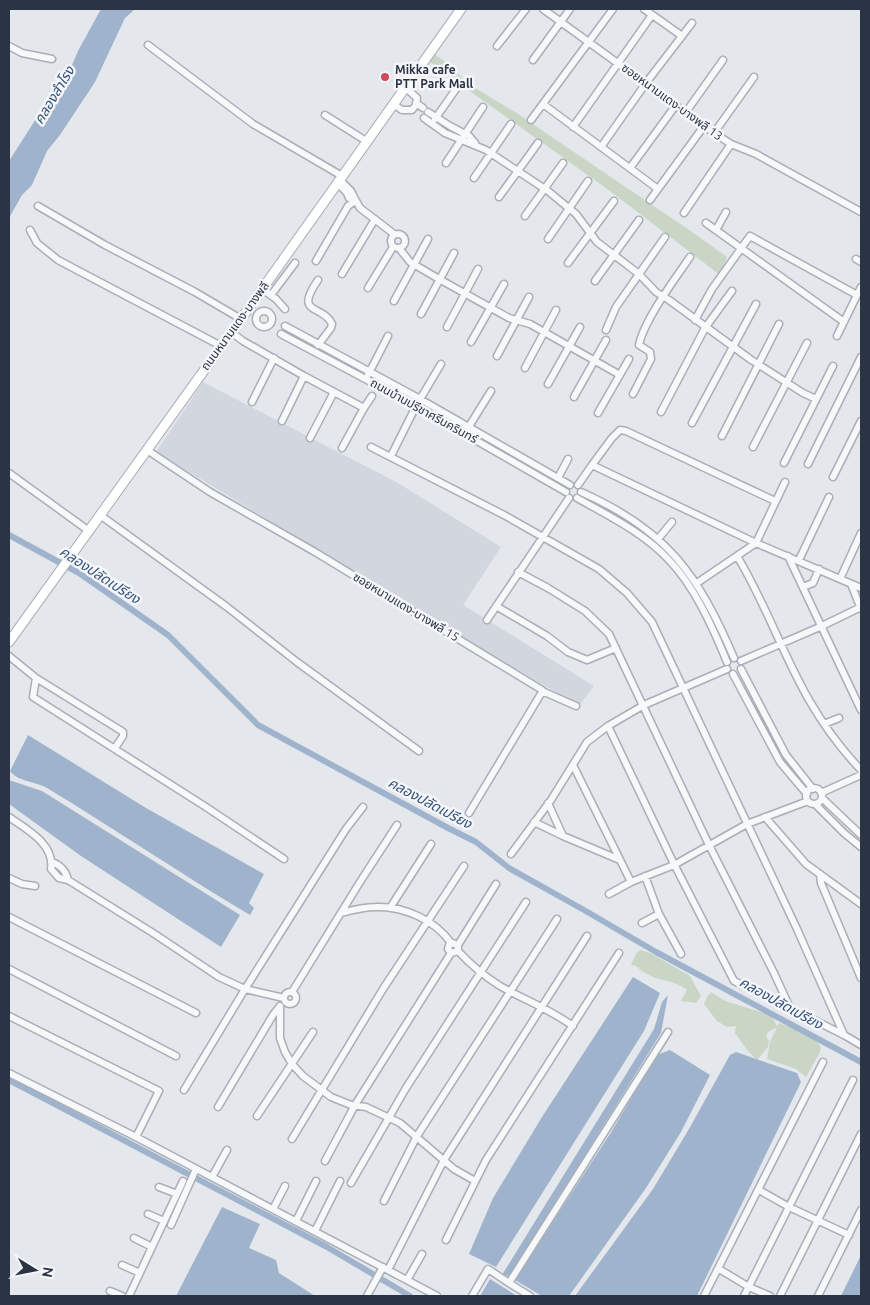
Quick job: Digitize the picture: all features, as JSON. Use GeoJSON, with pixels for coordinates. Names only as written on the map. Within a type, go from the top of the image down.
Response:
{"type":"FeatureCollection","features":[{"type":"Feature","properties":{"kind":"main road","name":"ถนนหนามแดง-บางพลี"},"geometry":{"type":"LineString","coordinates":[[10,639],[251,305],[461,9]]}},
{"type":"Feature","properties":{"kind":"street"},"geometry":{"type":"LineString","coordinates":[[497,46],[526,9]]}},
{"type":"Feature","properties":{"kind":"street","name":"ซอยหนามแดง-บางพลี 13"},"geometry":{"type":"LineString","coordinates":[[543,9],[731,144],[756,154],[861,212]]}},
{"type":"Feature","properties":{"kind":"street"},"geometry":{"type":"LineString","coordinates":[[533,60],[570,9]]}},
{"type":"Feature","properties":{"kind":"street"},"geometry":{"type":"LineString","coordinates":[[531,120],[613,9]]}},
{"type":"Feature","properties":{"kind":"street"},"geometry":{"type":"LineString","coordinates":[[644,9],[682,36]]}},
{"type":"Feature","properties":{"kind":"street"},"geometry":{"type":"LineString","coordinates":[[572,126],[652,15]]}},
{"type":"Feature","properties":{"kind":"street"},"geometry":{"type":"LineString","coordinates":[[601,147],[646,83],[692,23]]}},
{"type":"Feature","properties":{"kind":"street"},"geometry":{"type":"LineString","coordinates":[[148,44],[253,124],[339,179],[352,191],[352,206],[360,208],[394,234],[398,233],[404,237],[405,244],[396,247],[368,288]]}},
{"type":"Feature","properties":{"kind":"street"},"geometry":{"type":"LineString","coordinates":[[9,46],[22,53],[52,59]]}},
{"type":"Feature","properties":{"kind":"street"},"geometry":{"type":"LineString","coordinates":[[686,112],[723,60]]}},
{"type":"Feature","properties":{"kind":"street"},"geometry":{"type":"LineString","coordinates":[[714,133],[754,76]]}},
{"type":"Feature","properties":{"kind":"street"},"geometry":{"type":"LineString","coordinates":[[405,87],[416,95],[414,107]]}},
{"type":"Feature","properties":{"kind":"street"},"geometry":{"type":"LineString","coordinates":[[431,124],[456,89]]}},
{"type":"Feature","properties":{"kind":"street"},"geometry":{"type":"LineString","coordinates":[[393,104],[402,110],[414,107],[466,134],[476,144],[570,208],[597,242],[639,274],[645,283],[663,297],[759,365],[803,393],[816,399]]}},
{"type":"Feature","properties":{"kind":"street"},"geometry":{"type":"LineString","coordinates":[[543,104],[658,189]]}},
{"type":"Feature","properties":{"kind":"street"},"geometry":{"type":"LineString","coordinates":[[630,168],[676,105]]}},
{"type":"Feature","properties":{"kind":"street"},"geometry":{"type":"LineString","coordinates":[[446,163],[483,108]]}},
{"type":"Feature","properties":{"kind":"street"},"geometry":{"type":"LineString","coordinates":[[423,113],[431,124],[445,133],[476,144]]}},
{"type":"Feature","properties":{"kind":"street"},"geometry":{"type":"LineString","coordinates":[[325,115],[366,141]]}},
{"type":"Feature","properties":{"kind":"street"},"geometry":{"type":"LineString","coordinates":[[474,178],[512,124]]}},
{"type":"Feature","properties":{"kind":"street"},"geometry":{"type":"LineString","coordinates":[[650,200],[704,126]]}},
{"type":"Feature","properties":{"kind":"street"},"geometry":{"type":"LineString","coordinates":[[499,197],[538,143]]}},
{"type":"Feature","properties":{"kind":"street"},"geometry":{"type":"LineString","coordinates":[[684,212],[731,144]]}},
{"type":"Feature","properties":{"kind":"street"},"geometry":{"type":"LineString","coordinates":[[525,216],[563,163]]}},
{"type":"Feature","properties":{"kind":"street"},"geometry":{"type":"LineString","coordinates":[[548,239],[588,181]]}},
{"type":"Feature","properties":{"kind":"street"},"geometry":{"type":"LineString","coordinates":[[316,261],[352,200]]}},
{"type":"Feature","properties":{"kind":"street"},"geometry":{"type":"LineString","coordinates":[[568,263],[614,201]]}},
{"type":"Feature","properties":{"kind":"street"},"geometry":{"type":"LineString","coordinates":[[38,206],[104,245],[243,316],[256,320],[260,326],[268,326],[272,317],[269,313],[261,312],[251,305]]}},
{"type":"Feature","properties":{"kind":"street"},"geometry":{"type":"LineString","coordinates":[[716,230],[726,212]]}},
{"type":"Feature","properties":{"kind":"street"},"geometry":{"type":"LineString","coordinates":[[342,274],[375,219]]}},
{"type":"Feature","properties":{"kind":"street"},"geometry":{"type":"LineString","coordinates":[[595,281],[640,220]]}},
{"type":"Feature","properties":{"kind":"street"},"geometry":{"type":"LineString","coordinates":[[706,223],[844,322]]}},
{"type":"Feature","properties":{"kind":"street"},"geometry":{"type":"LineString","coordinates":[[30,230],[37,243],[64,263],[221,346]]}},
{"type":"Feature","properties":{"kind":"street"},"geometry":{"type":"LineString","coordinates":[[394,234],[390,240],[406,259],[414,265],[490,308],[516,321],[526,322],[620,375]]}},
{"type":"Feature","properties":{"kind":"street"},"geometry":{"type":"LineString","coordinates":[[695,320],[712,290],[750,236],[857,295]]}},
{"type":"Feature","properties":{"kind":"street"},"geometry":{"type":"LineString","coordinates":[[606,330],[613,311],[665,238]]}},
{"type":"Feature","properties":{"kind":"street"},"geometry":{"type":"LineString","coordinates":[[394,301],[428,240]]}},
{"type":"Feature","properties":{"kind":"street"},"geometry":{"type":"LineString","coordinates":[[420,314],[454,253]]}},
{"type":"Feature","properties":{"kind":"street"},"geometry":{"type":"LineString","coordinates":[[633,394],[651,359],[650,352],[639,345],[641,336],[663,297],[690,257]]}},
{"type":"Feature","properties":{"kind":"street"},"geometry":{"type":"LineString","coordinates":[[271,295],[295,263]]}},
{"type":"Feature","properties":{"kind":"street"},"geometry":{"type":"LineString","coordinates":[[447,327],[478,269]]}},
{"type":"Feature","properties":{"kind":"street"},"geometry":{"type":"LineString","coordinates":[[314,351],[332,324],[328,318],[311,307],[309,303],[310,294],[318,280]]}},
{"type":"Feature","properties":{"kind":"street"},"geometry":{"type":"LineString","coordinates":[[471,342],[504,284]]}},
{"type":"Feature","properties":{"kind":"street"},"geometry":{"type":"LineString","coordinates":[[837,336],[861,287]]}},
{"type":"Feature","properties":{"kind":"street"},"geometry":{"type":"LineString","coordinates":[[262,289],[285,309]]}},
{"type":"Feature","properties":{"kind":"street"},"geometry":{"type":"LineString","coordinates":[[661,412],[705,328],[732,291]]}},
{"type":"Feature","properties":{"kind":"street"},"geometry":{"type":"LineString","coordinates":[[497,356],[529,298]]}},
{"type":"Feature","properties":{"kind":"street"},"geometry":{"type":"LineString","coordinates":[[692,423],[756,304]]}},
{"type":"Feature","properties":{"kind":"street"},"geometry":{"type":"LineString","coordinates":[[525,368],[556,310]]}},
{"type":"Feature","properties":{"kind":"street"},"geometry":{"type":"LineString","coordinates":[[256,320],[261,312]]}},
{"type":"Feature","properties":{"kind":"street","name":"ถนนบ้านปรีชาศรีนครินทร์"},"geometry":{"type":"LineString","coordinates":[[272,317],[420,398],[570,485]]}},
{"type":"Feature","properties":{"kind":"street"},"geometry":{"type":"LineString","coordinates":[[722,436],[779,324]]}},
{"type":"Feature","properties":{"kind":"street","name":"ถนนบ้านปรีชาศรีนครินทร์"},"geometry":{"type":"LineString","coordinates":[[268,326],[416,406],[572,499],[579,495],[631,518],[675,555],[697,583],[717,619],[734,658]]}},
{"type":"Feature","properties":{"kind":"street"},"geometry":{"type":"LineString","coordinates":[[548,384],[580,327]]}},
{"type":"Feature","properties":{"kind":"street"},"geometry":{"type":"LineString","coordinates":[[231,332],[243,341],[304,376],[364,408]]}},
{"type":"Feature","properties":{"kind":"street"},"geometry":{"type":"LineString","coordinates":[[366,379],[388,336]]}},
{"type":"Feature","properties":{"kind":"street"},"geometry":{"type":"LineString","coordinates":[[574,397],[606,340]]}},
{"type":"Feature","properties":{"kind":"street"},"geometry":{"type":"LineString","coordinates":[[752,446],[807,343]]}},
{"type":"Feature","properties":{"kind":"street"},"geometry":{"type":"LineString","coordinates":[[808,464],[861,357]]}},
{"type":"Feature","properties":{"kind":"street"},"geometry":{"type":"LineString","coordinates":[[252,402],[274,358]]}},
{"type":"Feature","properties":{"kind":"street"},"geometry":{"type":"LineString","coordinates":[[598,413],[629,359]]}},
{"type":"Feature","properties":{"kind":"street"},"geometry":{"type":"LineString","coordinates":[[391,456],[420,398],[440,364]]}},
{"type":"Feature","properties":{"kind":"street"},"geometry":{"type":"LineString","coordinates":[[784,463],[833,366]]}},
{"type":"Feature","properties":{"kind":"street"},"geometry":{"type":"LineString","coordinates":[[282,421],[304,376]]}},
{"type":"Feature","properties":{"kind":"street"},"geometry":{"type":"LineString","coordinates":[[465,434],[491,391]]}},
{"type":"Feature","properties":{"kind":"street"},"geometry":{"type":"LineString","coordinates":[[310,438],[334,392]]}},
{"type":"Feature","properties":{"kind":"street"},"geometry":{"type":"LineString","coordinates":[[342,448],[372,396]]}},
{"type":"Feature","properties":{"kind":"street"},"geometry":{"type":"LineString","coordinates":[[833,477],[861,422]]}},
{"type":"Feature","properties":{"kind":"street"},"geometry":{"type":"LineString","coordinates":[[775,501],[626,431],[620,430],[612,438],[578,485],[579,495],[638,534],[670,560],[693,592],[712,625],[729,668],[780,762],[812,804],[815,804],[861,847]]}},
{"type":"Feature","properties":{"kind":"street"},"geometry":{"type":"LineString","coordinates":[[371,447],[542,537],[599,570],[627,593],[652,622],[797,929],[844,1035]]}},
{"type":"Feature","properties":{"kind":"street","name":"ซอยหนามแดง-บางพลี 15"},"geometry":{"type":"LineString","coordinates":[[147,450],[210,492],[315,552],[542,691],[576,706]]}},
{"type":"Feature","properties":{"kind":"street"},"geometry":{"type":"LineString","coordinates":[[558,478],[568,459]]}},
{"type":"Feature","properties":{"kind":"street"},"geometry":{"type":"LineString","coordinates":[[592,465],[756,543],[861,588]]}},
{"type":"Feature","properties":{"kind":"street"},"geometry":{"type":"LineString","coordinates":[[9,473],[89,531]]}},
{"type":"Feature","properties":{"kind":"street"},"geometry":{"type":"LineString","coordinates":[[697,583],[756,543],[785,482]]}},
{"type":"Feature","properties":{"kind":"street"},"geometry":{"type":"LineString","coordinates":[[487,620],[542,537],[567,495],[567,487],[578,485]]}},
{"type":"Feature","properties":{"kind":"street"},"geometry":{"type":"LineString","coordinates":[[799,560],[829,497]]}},
{"type":"Feature","properties":{"kind":"street"},"geometry":{"type":"LineString","coordinates":[[100,515],[227,607],[297,662],[419,751]]}},
{"type":"Feature","properties":{"kind":"street"},"geometry":{"type":"LineString","coordinates":[[658,539],[672,522]]}},
{"type":"Feature","properties":{"kind":"street"},"geometry":{"type":"LineString","coordinates":[[840,579],[861,533]]}},
{"type":"Feature","properties":{"kind":"street"},"geometry":{"type":"LineString","coordinates":[[737,556],[751,579],[808,698],[842,750],[861,770]]}},
{"type":"Feature","properties":{"kind":"street"},"geometry":{"type":"LineString","coordinates":[[788,556],[861,710]]}},
{"type":"Feature","properties":{"kind":"street"},"geometry":{"type":"LineString","coordinates":[[803,587],[813,583],[819,569]]}},
{"type":"Feature","properties":{"kind":"street"},"geometry":{"type":"LineString","coordinates":[[518,572],[585,611],[608,634],[790,1008]]}},
{"type":"Feature","properties":{"kind":"street"},"geometry":{"type":"LineString","coordinates":[[741,662],[861,607],[851,584]]}},
{"type":"Feature","properties":{"kind":"street"},"geometry":{"type":"LineString","coordinates":[[496,606],[547,636],[568,652],[587,660],[616,648]]}},
{"type":"Feature","properties":{"kind":"street"},"geometry":{"type":"LineString","coordinates":[[9,656],[36,678],[123,732],[123,736],[115,748]]}},
{"type":"Feature","properties":{"kind":"street"},"geometry":{"type":"LineString","coordinates":[[510,854],[548,803],[587,742],[608,726],[644,706],[729,668],[734,658],[741,662]]}},
{"type":"Feature","properties":{"kind":"street"},"geometry":{"type":"LineString","coordinates":[[741,662],[741,669],[786,755],[813,789],[818,790],[861,835]]}},
{"type":"Feature","properties":{"kind":"street"},"geometry":{"type":"LineString","coordinates":[[729,668],[738,673],[741,669]]}},
{"type":"Feature","properties":{"kind":"street"},"geometry":{"type":"LineString","coordinates":[[36,678],[33,698],[115,748],[284,859]]}},
{"type":"Feature","properties":{"kind":"street"},"geometry":{"type":"LineString","coordinates":[[469,813],[542,691]]}},
{"type":"Feature","properties":{"kind":"street"},"geometry":{"type":"LineString","coordinates":[[824,724],[839,718]]}},
{"type":"Feature","properties":{"kind":"street"},"geometry":{"type":"LineString","coordinates":[[608,726],[674,865],[734,981],[861,1045]]}},
{"type":"Feature","properties":{"kind":"street"},"geometry":{"type":"LineString","coordinates":[[573,765],[631,882]]}},
{"type":"Feature","properties":{"kind":"street"},"geometry":{"type":"LineString","coordinates":[[815,804],[819,802],[822,796],[861,775]]}},
{"type":"Feature","properties":{"kind":"street"},"geometry":{"type":"LineString","coordinates":[[608,894],[631,882],[674,865],[747,824],[807,797],[813,789]]}},
{"type":"Feature","properties":{"kind":"street"},"geometry":{"type":"LineString","coordinates":[[548,803],[563,836]]}},
{"type":"Feature","properties":{"kind":"street"},"geometry":{"type":"LineString","coordinates":[[184,1090],[244,989],[363,807]]}},
{"type":"Feature","properties":{"kind":"street"},"geometry":{"type":"LineString","coordinates":[[765,817],[806,864],[861,904]]}},
{"type":"Feature","properties":{"kind":"street"},"geometry":{"type":"LineString","coordinates":[[9,818],[41,840],[52,862],[58,864],[68,880],[220,977],[244,989],[288,1004],[295,1003],[296,997],[292,992]]}},
{"type":"Feature","properties":{"kind":"street"},"geometry":{"type":"LineString","coordinates":[[534,822],[620,860]]}},
{"type":"Feature","properties":{"kind":"street"},"geometry":{"type":"LineString","coordinates":[[218,1107],[273,1015],[287,993],[292,992],[397,824]]}},
{"type":"Feature","properties":{"kind":"street"},"geometry":{"type":"LineString","coordinates":[[390,908],[431,844]]}},
{"type":"Feature","properties":{"kind":"street"},"geometry":{"type":"LineString","coordinates":[[292,1139],[320,1090],[464,866]]}},
{"type":"Feature","properties":{"kind":"street"},"geometry":{"type":"LineString","coordinates":[[820,874],[861,978]]}},
{"type":"Feature","properties":{"kind":"street"},"geometry":{"type":"LineString","coordinates":[[645,876],[659,914],[681,954]]}},
{"type":"Feature","properties":{"kind":"street"},"geometry":{"type":"LineString","coordinates":[[9,878],[22,884],[35,886]]}},
{"type":"Feature","properties":{"kind":"street"},"geometry":{"type":"LineString","coordinates":[[325,1161],[355,1105],[496,884]]}},
{"type":"Feature","properties":{"kind":"street"},"geometry":{"type":"LineString","coordinates":[[351,1183],[388,1117],[526,902]]}},
{"type":"Feature","properties":{"kind":"street"},"geometry":{"type":"LineString","coordinates":[[341,913],[376,906],[401,910],[427,921],[445,935],[454,948],[481,973],[511,991],[544,1007],[573,1026]]}},
{"type":"Feature","properties":{"kind":"street"},"geometry":{"type":"LineString","coordinates":[[642,923],[659,914]]}},
{"type":"Feature","properties":{"kind":"street"},"geometry":{"type":"LineString","coordinates":[[9,917],[196,1013]]}},
{"type":"Feature","properties":{"kind":"street"},"geometry":{"type":"LineString","coordinates":[[384,1202],[417,1136],[557,919]]}},
{"type":"Feature","properties":{"kind":"street"},"geometry":{"type":"LineString","coordinates":[[367,1296],[387,1267],[444,1160],[588,936]]}},
{"type":"Feature","properties":{"kind":"street"},"geometry":{"type":"LineString","coordinates":[[446,1240],[475,1181],[505,1129],[619,953]]}},
{"type":"Feature","properties":{"kind":"street"},"geometry":{"type":"LineString","coordinates":[[9,969],[176,1056]]}},
{"type":"Feature","properties":{"kind":"street"},"geometry":{"type":"LineString","coordinates":[[283,1002],[280,1038],[292,1064],[320,1090],[331,1097],[366,1107],[400,1123],[454,1169],[475,1181]]}},
{"type":"Feature","properties":{"kind":"street"},"geometry":{"type":"LineString","coordinates":[[9,1016],[159,1091],[136,1137]]}},
{"type":"Feature","properties":{"kind":"street"},"geometry":{"type":"LineString","coordinates":[[257,1116],[313,1032]]}},
{"type":"Feature","properties":{"kind":"street"},"geometry":{"type":"LineString","coordinates":[[509,1283],[668,1032]]}},
{"type":"Feature","properties":{"kind":"street"},"geometry":{"type":"LineString","coordinates":[[704,1296],[822,1062]]}},
{"type":"Feature","properties":{"kind":"street"},"geometry":{"type":"LineString","coordinates":[[9,1073],[387,1267],[437,1296]]}},
{"type":"Feature","properties":{"kind":"street"},"geometry":{"type":"LineString","coordinates":[[744,1296],[853,1080]]}},
{"type":"Feature","properties":{"kind":"street"},"geometry":{"type":"LineString","coordinates":[[780,1296],[861,1134]]}},
{"type":"Feature","properties":{"kind":"street"},"geometry":{"type":"LineString","coordinates":[[212,1177],[227,1150]]}},
{"type":"Feature","properties":{"kind":"street"},"geometry":{"type":"LineString","coordinates":[[171,1225],[196,1169]]}},
{"type":"Feature","properties":{"kind":"street"},"geometry":{"type":"LineString","coordinates":[[129,1296],[183,1181]]}},
{"type":"Feature","properties":{"kind":"street"},"geometry":{"type":"LineString","coordinates":[[296,1221],[316,1181]]}},
{"type":"Feature","properties":{"kind":"street"},"geometry":{"type":"LineString","coordinates":[[315,1231],[340,1181]]}},
{"type":"Feature","properties":{"kind":"street"},"geometry":{"type":"LineString","coordinates":[[273,1209],[285,1186]]}},
{"type":"Feature","properties":{"kind":"street"},"geometry":{"type":"LineString","coordinates":[[159,1187],[177,1194]]}},
{"type":"Feature","properties":{"kind":"street"},"geometry":{"type":"LineString","coordinates":[[759,1190],[789,1207],[849,1235]]}},
{"type":"Feature","properties":{"kind":"street"},"geometry":{"type":"LineString","coordinates":[[818,1296],[861,1210]]}},
{"type":"Feature","properties":{"kind":"street"},"geometry":{"type":"LineString","coordinates":[[148,1214],[164,1221]]}},
{"type":"Feature","properties":{"kind":"street"},"geometry":{"type":"LineString","coordinates":[[134,1238],[152,1247]]}},
{"type":"Feature","properties":{"kind":"street"},"geometry":{"type":"LineString","coordinates":[[408,1280],[422,1254]]}},
{"type":"Feature","properties":{"kind":"street"},"geometry":{"type":"LineString","coordinates":[[122,1265],[140,1273]]}},
{"type":"Feature","properties":{"kind":"street"},"geometry":{"type":"LineString","coordinates":[[472,1296],[488,1269],[530,1296]]}},
{"type":"Feature","properties":{"kind":"street"},"geometry":{"type":"LineString","coordinates":[[719,1269],[749,1287],[770,1296]]}},
{"type":"Feature","properties":{"kind":"street"},"geometry":{"type":"LineString","coordinates":[[110,1291],[122,1296]]}},
{"type":"Feature","properties":{"kind":"shaded area"},"geometry":{"type":"Polygon","coordinates":[[[203,382],[398,483],[501,547],[463,605],[594,686],[579,706],[156,452],[203,382]]]}},
{"type":"Feature","properties":{"kind":"green space"},"geometry":{"type":"Polygon","coordinates":[[[434,54],[470,85],[515,112],[727,257],[720,275],[610,191],[430,62],[434,54]]]}},
{"type":"Feature","properties":{"kind":"green space"},"geometry":{"type":"Polygon","coordinates":[[[640,950],[650,953],[690,976],[701,996],[696,1003],[681,1001],[687,990],[682,987],[650,976],[631,965],[640,950]]]}},
{"type":"Feature","properties":{"kind":"green space"},"geometry":{"type":"Polygon","coordinates":[[[711,992],[725,1001],[764,1013],[773,1018],[777,1026],[779,1023],[813,1038],[821,1047],[806,1077],[796,1069],[767,1059],[770,1042],[777,1027],[768,1032],[766,1037],[769,1041],[768,1047],[757,1060],[735,1033],[736,1026],[727,1027],[717,1021],[704,1004],[711,992]]]}},
{"type":"Feature","properties":{"kind":"water"},"geometry":{"type":"Polygon","coordinates":[[[101,9],[135,9],[125,18],[95,82],[60,135],[47,151],[32,185],[22,195],[9,218],[9,161],[41,111],[57,100],[78,51],[101,9]]]}},
{"type":"Feature","properties":{"kind":"water"},"geometry":{"type":"Polygon","coordinates":[[[28,735],[146,808],[264,874],[249,903],[254,908],[250,915],[47,788],[13,775],[10,771],[28,735]]]}},
{"type":"Feature","properties":{"kind":"water"},"geometry":{"type":"Polygon","coordinates":[[[9,780],[42,791],[240,915],[221,947],[81,856],[9,804],[9,780]]]}},
{"type":"Feature","properties":{"kind":"water"},"geometry":{"type":"Polygon","coordinates":[[[633,977],[660,993],[644,1031],[496,1267],[469,1254],[493,1198],[542,1117],[633,977]]]}},
{"type":"Feature","properties":{"kind":"water"},"geometry":{"type":"Polygon","coordinates":[[[668,995],[661,1033],[510,1276],[502,1275],[654,1029],[662,1002],[668,995]]]}},
{"type":"Feature","properties":{"kind":"water"},"geometry":{"type":"Polygon","coordinates":[[[670,1050],[710,1075],[681,1132],[646,1188],[569,1296],[542,1296],[515,1280],[610,1134],[657,1055],[670,1050]]]}},
{"type":"Feature","properties":{"kind":"water"},"geometry":{"type":"Polygon","coordinates":[[[736,1052],[797,1073],[801,1082],[697,1296],[575,1296],[653,1189],[730,1055],[736,1052]]]}},
{"type":"Feature","properties":{"kind":"water"},"geometry":{"type":"Polygon","coordinates":[[[222,1207],[260,1224],[249,1248],[276,1260],[279,1273],[315,1296],[176,1296],[222,1207]]]}},
{"type":"Feature","properties":{"kind":"water"},"geometry":{"type":"Polygon","coordinates":[[[861,1255],[861,1296],[841,1296],[861,1255]]]}},
{"type":"Feature","properties":{"kind":"water"},"geometry":{"type":"Polygon","coordinates":[[[490,1279],[517,1296],[480,1296],[490,1279]]]}},
{"type":"Feature","properties":{"kind":"waterway","name":"คลองปลัดเปรียง"},"geometry":{"type":"LineString","coordinates":[[9,535],[79,573],[168,635],[258,725],[476,842],[509,868],[656,952],[861,1062]]}},
{"type":"Feature","properties":{"kind":"waterway"},"geometry":{"type":"LineString","coordinates":[[9,1080],[327,1247],[410,1296]]}},
{"type":"Feature","properties":{"kind":"place","name":"Mikka cafe PTT Park Mall"},"geometry":{"type":"Point","coordinates":[385,77]}},
{"type":"Feature","properties":{"kind":"water label","name":"คลองสำโรง"},"geometry":{"type":"Point","coordinates":[54,95]}}]}
